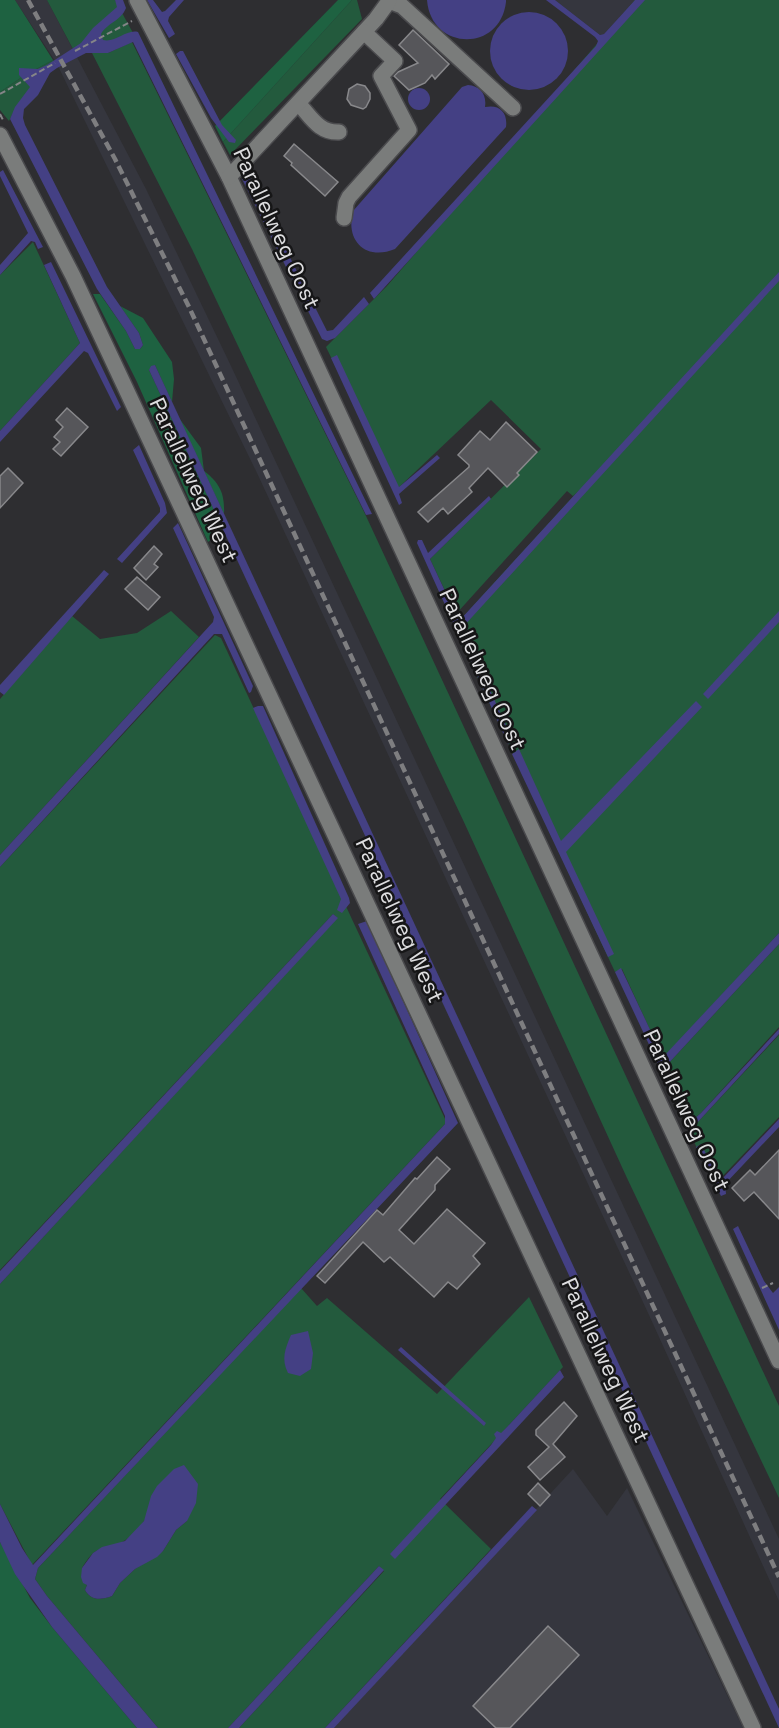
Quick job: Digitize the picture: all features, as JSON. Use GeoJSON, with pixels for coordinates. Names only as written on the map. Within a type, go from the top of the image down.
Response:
{"type":"FeatureCollection","features":[{"type":"Feature","properties":{"kind":"street"},"geometry":{"type":"LineString","coordinates":[[229,177],[299,104],[364,32],[389,0],[402,6],[513,108]]}},
{"type":"Feature","properties":{"kind":"street","name":"Parallelweg Oost"},"geometry":{"type":"LineString","coordinates":[[141,7],[229,177],[779,1361]]}},
{"type":"Feature","properties":{"kind":"street"},"geometry":{"type":"LineString","coordinates":[[344,218],[349,197],[409,130],[381,76],[395,61],[364,32]]}},
{"type":"Feature","properties":{"kind":"street"},"geometry":{"type":"LineString","coordinates":[[299,104],[319,127],[325,131],[339,132]]}},
{"type":"Feature","properties":{"kind":"street","name":"Parallelweg West"},"geometry":{"type":"LineString","coordinates":[[0,135],[73,276],[753,1728]]}},
{"type":"Feature","properties":{"kind":"path"},"geometry":{"type":"LineString","coordinates":[[75,51],[104,35],[141,7]]}},
{"type":"Feature","properties":{"kind":"path"},"geometry":{"type":"LineString","coordinates":[[0,94],[55,63]]}},
{"type":"Feature","properties":{"kind":"path"},"geometry":{"type":"LineString","coordinates":[[757,1290],[773,1284]]}},
{"type":"Feature","properties":{"kind":"shaded area"},"geometry":{"type":"Polygon","coordinates":[[[15,0],[47,0],[146,189],[231,366],[779,1539],[779,1601],[649,1315],[257,473],[57,64],[15,0]]]}},
{"type":"Feature","properties":{"kind":"shaded area"},"geometry":{"type":"Polygon","coordinates":[[[115,0],[123,0],[126,8],[121,16],[101,34],[103,40],[112,40],[129,32],[138,32],[372,514],[366,515],[133,42],[108,53],[86,53],[57,68],[50,73],[38,95],[24,109],[23,118],[107,287],[139,333],[143,345],[140,349],[135,349],[126,331],[97,289],[10,119],[15,107],[30,87],[19,75],[19,68],[38,69],[81,43],[93,28],[117,7],[115,0]]]}},
{"type":"Feature","properties":{"kind":"shaded area"},"geometry":{"type":"Polygon","coordinates":[[[147,0],[153,0],[162,12],[176,0],[184,0],[169,17],[168,21],[175,34],[169,38],[147,0]]]}},
{"type":"Feature","properties":{"kind":"shaded area"},"geometry":{"type":"Polygon","coordinates":[[[427,0],[506,0],[506,2],[501,19],[492,30],[479,37],[466,39],[452,36],[440,29],[431,17],[427,0]]]}},
{"type":"Feature","properties":{"kind":"shaded area"},"geometry":{"type":"Polygon","coordinates":[[[546,0],[555,0],[600,35],[604,34],[635,0],[645,0],[374,299],[370,293],[596,46],[598,41],[595,37],[546,0]]]}},
{"type":"Feature","properties":{"kind":"shaded area"},"geometry":{"type":"Polygon","coordinates":[[[555,0],[635,0],[604,34],[600,35],[555,0]]]}},
{"type":"Feature","properties":{"kind":"shaded area"},"geometry":{"type":"Polygon","coordinates":[[[529,12],[544,15],[557,23],[565,36],[568,51],[565,66],[557,79],[544,87],[529,90],[514,87],[501,79],[493,66],[490,51],[493,36],[501,23],[514,15],[529,12]]]}},
{"type":"Feature","properties":{"kind":"shaded area"},"geometry":{"type":"Polygon","coordinates":[[[183,51],[222,125],[236,140],[235,143],[229,142],[211,118],[176,54],[183,51]]]}},
{"type":"Feature","properties":{"kind":"shaded area"},"geometry":{"type":"Polygon","coordinates":[[[468,85],[482,91],[485,107],[490,106],[502,110],[506,117],[506,127],[395,249],[375,252],[360,246],[352,231],[353,211],[462,87],[468,85]]]}},
{"type":"Feature","properties":{"kind":"shaded area"},"geometry":{"type":"Polygon","coordinates":[[[419,88],[427,91],[430,99],[427,107],[419,110],[411,107],[408,99],[411,91],[419,88]]]}},
{"type":"Feature","properties":{"kind":"shaded area"},"geometry":{"type":"Polygon","coordinates":[[[3,170],[43,247],[38,249],[35,242],[31,241],[0,275],[0,265],[28,233],[0,176],[3,170]]]}},
{"type":"Feature","properties":{"kind":"shaded area"},"geometry":{"type":"Polygon","coordinates":[[[249,176],[327,331],[333,330],[364,297],[369,304],[335,338],[327,341],[322,339],[242,179],[249,176]]]}},
{"type":"Feature","properties":{"kind":"shaded area"},"geometry":{"type":"Polygon","coordinates":[[[51,262],[121,407],[117,411],[88,353],[84,351],[0,442],[0,431],[80,343],[44,265],[51,262]]]}},
{"type":"Feature","properties":{"kind":"shaded area"},"geometry":{"type":"Polygon","coordinates":[[[779,272],[779,281],[462,628],[513,741],[508,744],[417,543],[418,540],[422,540],[428,553],[489,496],[491,499],[430,559],[459,621],[779,272]]]}},
{"type":"Feature","properties":{"kind":"shaded area"},"geometry":{"type":"Polygon","coordinates":[[[337,355],[399,487],[437,455],[440,458],[399,494],[402,503],[399,505],[331,358],[337,355]]]}},
{"type":"Feature","properties":{"kind":"shaded area"},"geometry":{"type":"Polygon","coordinates":[[[155,365],[779,1709],[779,1728],[149,370],[155,365]]]}},
{"type":"Feature","properties":{"kind":"shaded area"},"geometry":{"type":"Polygon","coordinates":[[[139,445],[165,503],[167,513],[122,563],[117,559],[160,512],[133,450],[139,445]]]}},
{"type":"Feature","properties":{"kind":"shaded area"},"geometry":{"type":"Polygon","coordinates":[[[178,523],[253,686],[251,692],[249,693],[222,634],[214,634],[0,867],[0,855],[213,622],[214,617],[173,528],[178,523]]]}},
{"type":"Feature","properties":{"kind":"shaded area"},"geometry":{"type":"Polygon","coordinates":[[[104,570],[109,574],[4,695],[0,692],[0,685],[104,570]]]}},
{"type":"Feature","properties":{"kind":"shaded area"},"geometry":{"type":"Polygon","coordinates":[[[779,611],[779,622],[708,699],[703,694],[779,611]]]}},
{"type":"Feature","properties":{"kind":"shaded area"},"geometry":{"type":"Polygon","coordinates":[[[696,701],[702,707],[566,852],[614,954],[608,957],[512,754],[519,749],[561,841],[696,701]]]}},
{"type":"Feature","properties":{"kind":"shaded area"},"geometry":{"type":"Polygon","coordinates":[[[263,706],[349,898],[350,903],[342,913],[337,910],[341,899],[253,708],[263,706]]]}},
{"type":"Feature","properties":{"kind":"shaded area"},"geometry":{"type":"Polygon","coordinates":[[[333,914],[338,918],[0,1284],[0,1271],[333,914]]]}},
{"type":"Feature","properties":{"kind":"shaded area"},"geometry":{"type":"Polygon","coordinates":[[[367,921],[458,1123],[38,1568],[35,1579],[47,1596],[158,1728],[137,1728],[52,1627],[15,1574],[0,1542],[0,1504],[33,1565],[445,1124],[445,1116],[358,924],[367,921]]]}},
{"type":"Feature","properties":{"kind":"shaded area"},"geometry":{"type":"Polygon","coordinates":[[[779,933],[779,944],[667,1065],[680,1097],[675,1100],[615,972],[621,968],[663,1057],[779,933]]]}},
{"type":"Feature","properties":{"kind":"shaded area"},"geometry":{"type":"Polygon","coordinates":[[[779,1029],[779,1034],[696,1124],[696,1130],[690,1133],[683,1115],[688,1113],[693,1120],[701,1113],[779,1029]]]}},
{"type":"Feature","properties":{"kind":"shaded area"},"geometry":{"type":"Polygon","coordinates":[[[779,1119],[779,1127],[725,1184],[726,1194],[721,1196],[696,1147],[701,1144],[718,1177],[722,1179],[779,1119]]]}},
{"type":"Feature","properties":{"kind":"shaded area"},"geometry":{"type":"Polygon","coordinates":[[[738,1226],[764,1281],[773,1293],[779,1287],[779,1330],[733,1229],[738,1226]]]}},
{"type":"Feature","properties":{"kind":"shaded area"},"geometry":{"type":"Polygon","coordinates":[[[308,1331],[313,1353],[311,1369],[300,1376],[288,1373],[285,1354],[291,1335],[308,1331]]]}},
{"type":"Feature","properties":{"kind":"shaded area"},"geometry":{"type":"Polygon","coordinates":[[[401,1347],[486,1423],[484,1426],[398,1350],[401,1347]]]}},
{"type":"Feature","properties":{"kind":"shaded area"},"geometry":{"type":"Polygon","coordinates":[[[560,1370],[564,1377],[395,1559],[390,1554],[491,1445],[496,1438],[494,1434],[497,1431],[501,1433],[560,1370]]]}},
{"type":"Feature","properties":{"kind":"shaded area"},"geometry":{"type":"Polygon","coordinates":[[[184,1465],[198,1484],[196,1503],[187,1521],[176,1530],[157,1557],[135,1569],[120,1583],[112,1596],[100,1599],[87,1594],[85,1590],[87,1585],[83,1583],[81,1577],[82,1568],[93,1553],[102,1547],[125,1541],[144,1521],[151,1496],[157,1486],[174,1469],[184,1465]]]}},
{"type":"Feature","properties":{"kind":"shaded area"},"geometry":{"type":"Polygon","coordinates":[[[573,1469],[607,1516],[627,1488],[743,1728],[334,1728],[573,1469]]]}},
{"type":"Feature","properties":{"kind":"shaded area"},"geometry":{"type":"Polygon","coordinates":[[[532,1506],[537,1510],[334,1728],[325,1728],[532,1506]]]}},
{"type":"Feature","properties":{"kind":"shaded area"},"geometry":{"type":"Polygon","coordinates":[[[379,1566],[384,1570],[239,1728],[228,1728],[379,1566]]]}},
{"type":"Feature","properties":{"kind":"green space"},"geometry":{"type":"Polygon","coordinates":[[[0,0],[15,0],[53,60],[0,92],[0,0]]]}},
{"type":"Feature","properties":{"kind":"green space"},"geometry":{"type":"Polygon","coordinates":[[[47,0],[115,0],[133,33],[106,47],[73,49],[47,0]]]}},
{"type":"Feature","properties":{"kind":"green space"},"geometry":{"type":"Polygon","coordinates":[[[338,0],[352,0],[223,142],[215,126],[338,0]]]}},
{"type":"Feature","properties":{"kind":"green space"},"geometry":{"type":"Polygon","coordinates":[[[352,0],[357,0],[362,19],[230,155],[223,142],[352,0]]]}},
{"type":"Feature","properties":{"kind":"green space"},"geometry":{"type":"Polygon","coordinates":[[[635,0],[779,0],[779,933],[663,1058],[622,969],[615,972],[454,627],[579,490],[573,496],[567,491],[456,614],[430,559],[541,449],[491,400],[396,490],[326,347],[387,286],[635,0]]]}},
{"type":"Feature","properties":{"kind":"green space"},"geometry":{"type":"Polygon","coordinates":[[[132,42],[366,516],[779,1406],[779,1498],[627,1178],[463,820],[192,249],[92,53],[108,53],[132,42]]]}},
{"type":"Feature","properties":{"kind":"green space"},"geometry":{"type":"Polygon","coordinates":[[[53,60],[57,64],[13,113],[9,121],[0,110],[0,92],[53,60]]]}},
{"type":"Feature","properties":{"kind":"green space"},"geometry":{"type":"Polygon","coordinates":[[[33,242],[80,343],[0,431],[0,275],[33,242]]]}},
{"type":"Feature","properties":{"kind":"green space"},"geometry":{"type":"Polygon","coordinates":[[[93,294],[100,294],[126,331],[135,349],[140,349],[143,345],[139,333],[120,306],[143,318],[172,362],[174,379],[172,402],[155,365],[149,370],[222,527],[219,534],[208,542],[137,382],[93,294]]]}},
{"type":"Feature","properties":{"kind":"green space"},"geometry":{"type":"Polygon","coordinates":[[[179,418],[201,448],[204,471],[218,485],[224,501],[224,514],[179,418]]]}},
{"type":"Feature","properties":{"kind":"green space"},"geometry":{"type":"Polygon","coordinates":[[[171,611],[199,637],[0,855],[0,699],[72,616],[100,639],[137,633],[171,611]]]}},
{"type":"Feature","properties":{"kind":"green space"},"geometry":{"type":"Polygon","coordinates":[[[215,635],[221,638],[446,1121],[32,1565],[0,1504],[0,1284],[337,918],[333,914],[0,1270],[0,867],[215,635]]]}},
{"type":"Feature","properties":{"kind":"green space"},"geometry":{"type":"Polygon","coordinates":[[[779,944],[779,1027],[701,1113],[693,1120],[688,1113],[683,1115],[675,1100],[680,1097],[667,1065],[779,944]]]}},
{"type":"Feature","properties":{"kind":"green space"},"geometry":{"type":"Polygon","coordinates":[[[779,1035],[779,1117],[714,1185],[690,1133],[696,1130],[695,1125],[779,1035]]]}},
{"type":"Feature","properties":{"kind":"green space"},"geometry":{"type":"Polygon","coordinates":[[[301,1288],[317,1306],[327,1298],[437,1394],[529,1297],[563,1367],[440,1499],[491,1549],[325,1728],[239,1728],[384,1571],[379,1566],[228,1728],[158,1728],[47,1596],[35,1579],[38,1568],[301,1288]],[[184,1466],[163,1482],[149,1513],[133,1534],[120,1543],[98,1550],[87,1561],[82,1568],[87,1594],[97,1599],[112,1596],[120,1583],[135,1569],[163,1551],[176,1530],[187,1521],[184,1466]]]}},
{"type":"Feature","properties":{"kind":"green space"},"geometry":{"type":"Polygon","coordinates":[[[0,1542],[30,1598],[137,1728],[0,1728],[0,1542]]]}},
{"type":"Feature","properties":{"kind":"building"},"geometry":{"type":"Polygon","coordinates":[[[413,30],[449,64],[435,79],[432,75],[425,83],[409,90],[394,76],[418,63],[399,45],[413,30]]]}},
{"type":"Feature","properties":{"kind":"building"},"geometry":{"type":"Polygon","coordinates":[[[357,84],[365,86],[370,93],[370,99],[363,109],[351,105],[347,99],[349,89],[357,84]]]}},
{"type":"Feature","properties":{"kind":"building"},"geometry":{"type":"Polygon","coordinates":[[[294,144],[338,182],[325,196],[284,156],[294,144]]]}},
{"type":"Feature","properties":{"kind":"building"},"geometry":{"type":"Polygon","coordinates":[[[67,408],[88,427],[61,456],[53,449],[60,442],[54,437],[63,427],[56,420],[67,408]]]}},
{"type":"Feature","properties":{"kind":"building"},"geometry":{"type":"Polygon","coordinates":[[[506,422],[537,452],[507,487],[488,468],[469,488],[472,492],[448,514],[443,508],[428,522],[418,512],[469,467],[458,455],[480,431],[490,440],[506,422]]]}},
{"type":"Feature","properties":{"kind":"building"},"geometry":{"type":"Polygon","coordinates":[[[8,468],[23,483],[0,508],[0,476],[8,468]]]}},
{"type":"Feature","properties":{"kind":"building"},"geometry":{"type":"Polygon","coordinates":[[[154,546],[162,554],[154,564],[158,567],[146,580],[134,568],[154,546]]]}},
{"type":"Feature","properties":{"kind":"building"},"geometry":{"type":"Polygon","coordinates":[[[137,577],[160,597],[148,610],[125,589],[137,577]]]}},
{"type":"Feature","properties":{"kind":"building"},"geometry":{"type":"Polygon","coordinates":[[[779,1150],[779,1219],[754,1192],[744,1201],[732,1188],[750,1170],[755,1175],[779,1150]]]}},
{"type":"Feature","properties":{"kind":"building"},"geometry":{"type":"Polygon","coordinates":[[[437,1157],[450,1169],[435,1185],[435,1190],[399,1230],[414,1244],[447,1209],[485,1243],[473,1256],[480,1264],[457,1289],[448,1282],[434,1297],[390,1257],[384,1262],[363,1242],[325,1283],[317,1276],[377,1210],[383,1215],[437,1157]]]}},
{"type":"Feature","properties":{"kind":"building"},"geometry":{"type":"Polygon","coordinates":[[[564,1402],[577,1416],[553,1444],[565,1457],[540,1480],[528,1467],[549,1447],[536,1435],[536,1430],[564,1402]]]}},
{"type":"Feature","properties":{"kind":"building"},"geometry":{"type":"Polygon","coordinates":[[[538,1483],[550,1495],[540,1506],[528,1494],[538,1483]]]}},
{"type":"Feature","properties":{"kind":"building"},"geometry":{"type":"Polygon","coordinates":[[[548,1626],[579,1655],[510,1728],[496,1728],[473,1706],[548,1626]]]}},
{"type":"Feature","properties":{"kind":"railway"},"geometry":{"type":"LineString","coordinates":[[28,0],[115,159],[189,307],[779,1577]]}}]}
